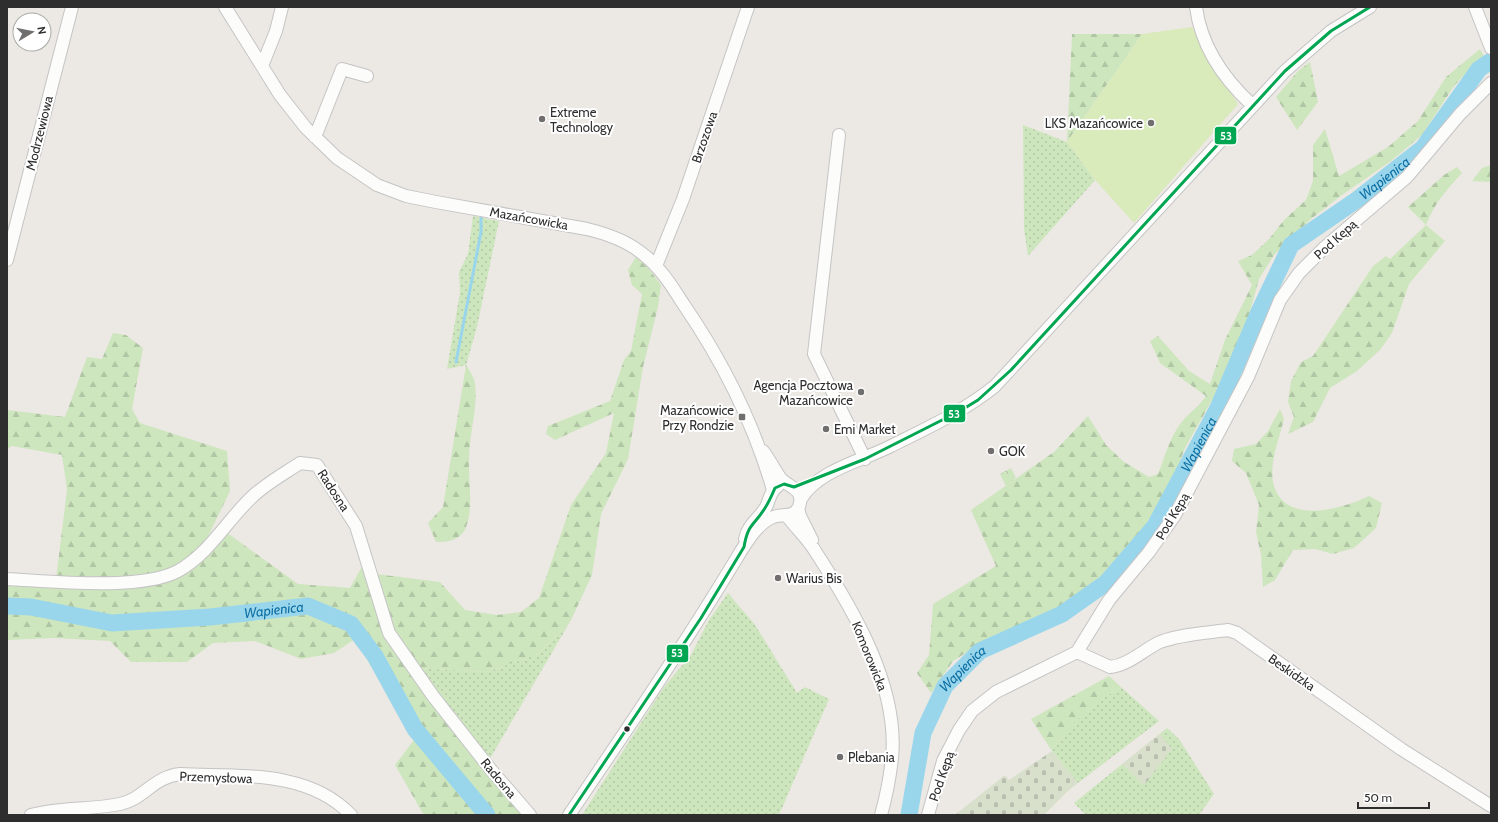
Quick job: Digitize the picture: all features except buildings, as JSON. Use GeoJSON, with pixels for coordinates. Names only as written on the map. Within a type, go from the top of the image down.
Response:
{"type":"FeatureCollection","features":[{"type":"Feature","properties":{"kind":"street","name":"Modrzewiowa"},"geometry":{"type":"LineString","coordinates":[[7,260],[72,7]]}},
{"type":"Feature","properties":{"kind":"street","name":"Mazańcowicka"},"geometry":{"type":"LineString","coordinates":[[225,7],[280,95],[315,137],[337,158],[377,185],[406,196],[568,225],[608,234],[644,255],[656,266],[698,324],[717,356],[759,445],[771,496]]}},
{"type":"Feature","properties":{"kind":"street"},"geometry":{"type":"LineString","coordinates":[[262,66],[276,31],[282,7]]}},
{"type":"Feature","properties":{"kind":"street","name":"Brzozowa"},"geometry":{"type":"LineString","coordinates":[[656,266],[683,199],[748,7]]}},
{"type":"Feature","properties":{"kind":"street"},"geometry":{"type":"LineString","coordinates":[[1196,7],[1198,26],[1213,58],[1238,92],[1252,105]]}},
{"type":"Feature","properties":{"kind":"street"},"geometry":{"type":"LineString","coordinates":[[744,547],[751,524],[765,509],[771,496],[779,486],[791,486],[828,474],[865,459],[960,411],[978,400],[995,386],[1284,71],[1316,43],[1370,7]]}},
{"type":"Feature","properties":{"kind":"street"},"geometry":{"type":"LineString","coordinates":[[1475,7],[1489,44]]}},
{"type":"Feature","properties":{"kind":"street"},"geometry":{"type":"LineString","coordinates":[[315,137],[342,70],[367,76]]}},
{"type":"Feature","properties":{"kind":"street","name":"Pod Kępą"},"geometry":{"type":"LineString","coordinates":[[928,815],[943,761],[959,730],[972,711],[996,692],[1077,652],[1110,600],[1149,552],[1175,515],[1248,378],[1280,300],[1299,273],[1325,247],[1407,177],[1460,114],[1491,83]]}},
{"type":"Feature","properties":{"kind":"street"},"geometry":{"type":"LineString","coordinates":[[839,135],[814,354],[865,459]]}},
{"type":"Feature","properties":{"kind":"street"},"geometry":{"type":"LineString","coordinates":[[759,445],[782,479],[797,490],[800,516],[817,552]]}},
{"type":"Feature","properties":{"kind":"street","name":"Radosna"},"geometry":{"type":"LineString","coordinates":[[7,580],[97,583],[148,581],[178,571],[206,549],[253,496],[300,463],[317,465],[356,526],[389,633],[443,708],[492,771],[530,815]]}},
{"type":"Feature","properties":{"kind":"street"},"geometry":{"type":"LineString","coordinates":[[569,815],[700,618],[744,547],[763,522],[772,517],[783,515],[799,504],[808,489],[828,474]]}},
{"type":"Feature","properties":{"kind":"street"},"geometry":{"type":"LineString","coordinates":[[771,496],[772,510],[783,515]]}},
{"type":"Feature","properties":{"kind":"street","name":"Komorowicka"},"geometry":{"type":"LineString","coordinates":[[783,515],[817,552],[864,637],[886,695],[890,722],[892,758],[881,815]]}},
{"type":"Feature","properties":{"kind":"street","name":"Beskidzka"},"geometry":{"type":"LineString","coordinates":[[1077,652],[1110,668],[1126,663],[1142,652],[1168,640],[1228,630],[1237,633],[1401,748],[1491,806]]}},
{"type":"Feature","properties":{"kind":"street","name":"Przemysłowa"},"geometry":{"type":"LineString","coordinates":[[31,815],[121,804],[136,798],[158,781],[180,774],[274,779],[302,784],[326,794],[351,815]]}},
{"type":"Feature","properties":{"kind":"green space","name":"LKS Mazańcowice"},"geometry":{"type":"Polygon","coordinates":[[[1192,27],[1210,60],[1238,104],[1134,223],[1095,180],[1067,142],[1142,34],[1192,27]]]}},
{"type":"Feature","properties":{"kind":"green space"},"geometry":{"type":"Polygon","coordinates":[[[1072,34],[1142,34],[1067,142],[1072,34]]]}},
{"type":"Feature","properties":{"kind":"green space"},"geometry":{"type":"Polygon","coordinates":[[[1480,49],[1485,58],[1466,73],[1454,86],[1422,135],[1391,161],[1342,195],[1311,219],[1274,255],[1259,279],[1249,315],[1220,386],[1185,448],[1170,487],[1146,524],[1113,568],[1073,599],[1032,622],[983,642],[953,661],[931,693],[917,673],[929,655],[933,604],[996,566],[971,510],[1054,452],[1088,416],[1106,445],[1124,462],[1149,477],[1158,474],[1176,429],[1206,396],[1160,363],[1150,341],[1158,336],[1189,371],[1210,384],[1225,340],[1252,285],[1238,261],[1252,255],[1269,239],[1284,220],[1306,200],[1313,181],[1313,145],[1325,129],[1339,176],[1388,147],[1418,121],[1446,77],[1480,49]]]}},
{"type":"Feature","properties":{"kind":"green space"},"geometry":{"type":"Polygon","coordinates":[[[1310,62],[1318,102],[1297,130],[1276,97],[1298,71],[1310,62]]]}},
{"type":"Feature","properties":{"kind":"green space"},"geometry":{"type":"Polygon","coordinates":[[[1023,125],[1067,142],[1095,180],[1028,256],[1024,229],[1023,125]]]}},
{"type":"Feature","properties":{"kind":"green space"},"geometry":{"type":"Polygon","coordinates":[[[1491,165],[1491,182],[1472,181],[1482,168],[1491,165]]]}},
{"type":"Feature","properties":{"kind":"green space"},"geometry":{"type":"Polygon","coordinates":[[[1457,167],[1462,173],[1441,197],[1426,225],[1408,207],[1444,175],[1457,167]]]}},
{"type":"Feature","properties":{"kind":"green space"},"geometry":{"type":"Polygon","coordinates":[[[473,216],[499,221],[477,327],[466,365],[447,369],[460,292],[459,272],[468,254],[473,216]]]}},
{"type":"Feature","properties":{"kind":"green space"},"geometry":{"type":"Polygon","coordinates":[[[1426,225],[1445,241],[1409,284],[1392,333],[1380,350],[1357,371],[1330,388],[1313,422],[1288,434],[1294,417],[1288,402],[1291,381],[1301,362],[1313,356],[1373,266],[1386,256],[1390,259],[1426,225]]]}},
{"type":"Feature","properties":{"kind":"green space"},"geometry":{"type":"Polygon","coordinates":[[[636,257],[649,269],[661,285],[658,307],[643,367],[628,459],[601,514],[592,575],[571,620],[538,654],[486,672],[417,668],[391,631],[376,574],[440,582],[465,610],[497,615],[521,612],[539,598],[571,505],[606,453],[614,413],[555,440],[546,434],[548,426],[610,401],[624,360],[631,351],[642,294],[632,285],[628,270],[636,257]]]}},
{"type":"Feature","properties":{"kind":"green space"},"geometry":{"type":"Polygon","coordinates":[[[113,333],[126,335],[143,348],[132,409],[140,423],[227,451],[230,491],[203,547],[176,568],[146,578],[56,579],[67,490],[62,455],[12,446],[7,449],[7,410],[65,417],[87,357],[102,359],[113,333]]]}},
{"type":"Feature","properties":{"kind":"green space"},"geometry":{"type":"Polygon","coordinates":[[[466,365],[474,379],[476,393],[469,450],[470,511],[466,527],[461,535],[450,541],[436,542],[428,523],[443,507],[466,365]]]}},
{"type":"Feature","properties":{"kind":"green space"},"geometry":{"type":"Polygon","coordinates":[[[1280,409],[1284,419],[1272,472],[1275,489],[1282,500],[1292,507],[1305,510],[1332,509],[1369,496],[1382,503],[1376,528],[1354,548],[1333,554],[1315,549],[1293,550],[1275,580],[1263,587],[1261,555],[1256,532],[1259,505],[1246,473],[1232,461],[1234,449],[1256,444],[1268,431],[1280,409]]]}},
{"type":"Feature","properties":{"kind":"green space"},"geometry":{"type":"Polygon","coordinates":[[[1011,468],[1016,478],[1006,486],[1000,474],[1011,468]]]}},
{"type":"Feature","properties":{"kind":"green space"},"geometry":{"type":"Polygon","coordinates":[[[226,532],[298,584],[350,588],[364,563],[386,633],[523,815],[425,815],[422,812],[395,765],[414,740],[355,639],[334,653],[301,659],[255,641],[213,643],[187,662],[131,662],[110,641],[54,638],[7,640],[7,584],[179,573],[226,532]]]}},
{"type":"Feature","properties":{"kind":"green space"},"geometry":{"type":"Polygon","coordinates":[[[728,593],[755,625],[797,693],[805,687],[829,699],[779,815],[582,815],[664,687],[691,655],[709,620],[728,593]]]}},
{"type":"Feature","properties":{"kind":"green space"},"geometry":{"type":"Polygon","coordinates":[[[571,620],[488,762],[417,668],[486,672],[538,654],[571,620]]]}},
{"type":"Feature","properties":{"kind":"green space"},"geometry":{"type":"Polygon","coordinates":[[[1109,676],[1121,687],[1091,707],[1073,723],[1052,751],[1031,719],[1109,676]]]}},
{"type":"Feature","properties":{"kind":"green space"},"geometry":{"type":"Polygon","coordinates":[[[1121,687],[1159,721],[1078,783],[1052,751],[1073,723],[1091,707],[1121,687]]]}},
{"type":"Feature","properties":{"kind":"green space"},"geometry":{"type":"Polygon","coordinates":[[[1167,728],[1179,739],[1214,794],[1199,815],[1086,815],[1074,803],[1167,728]]]}},
{"type":"Feature","properties":{"kind":"green space"},"geometry":{"type":"Polygon","coordinates":[[[1160,734],[1172,749],[1144,786],[1122,764],[1160,734]]]}},
{"type":"Feature","properties":{"kind":"green space"},"geometry":{"type":"Polygon","coordinates":[[[1052,751],[1078,783],[1044,815],[955,815],[1005,775],[1009,780],[1052,751]]]}},
{"type":"Feature","properties":{"kind":"waterway","name":"Wapienica"},"geometry":{"type":"LineString","coordinates":[[909,815],[923,733],[945,686],[980,651],[1062,614],[1106,583],[1155,526],[1218,408],[1258,314],[1291,245],[1358,199],[1423,148],[1479,69],[1491,61]]}},
{"type":"Feature","properties":{"kind":"waterway"},"geometry":{"type":"LineString","coordinates":[[456,362],[481,232],[481,218]]}},
{"type":"Feature","properties":{"kind":"waterway","name":"Wapienica"},"geometry":{"type":"LineString","coordinates":[[7,606],[31,607],[112,623],[210,617],[308,606],[351,624],[375,656],[415,729],[487,815]]}},
{"type":"Feature","properties":{"kind":"transit line","name":"53"},"geometry":{"type":"LineString","coordinates":[[569,815],[701,618],[744,547],[747,533],[766,506],[775,488],[784,484],[794,487],[865,459],[960,411],[978,400],[1011,370],[1285,71],[1331,31],[1370,7]]}},
{"type":"Feature","properties":{"kind":"place","name":"Extreme Technology"},"geometry":{"type":"Point","coordinates":[542,119]}},
{"type":"Feature","properties":{"kind":"place","name":"LKS Mazańcowice"},"geometry":{"type":"Point","coordinates":[1151,123]}},
{"type":"Feature","properties":{"kind":"place","name":"Agencja Pocztowa Mazańcowice"},"geometry":{"type":"Point","coordinates":[861,392]}},
{"type":"Feature","properties":{"kind":"place","name":"Mazańcowice Przy Rondzie"},"geometry":{"type":"Point","coordinates":[742,417]}},
{"type":"Feature","properties":{"kind":"place","name":"Emi Market"},"geometry":{"type":"Point","coordinates":[826,429]}},
{"type":"Feature","properties":{"kind":"place","name":"GOK"},"geometry":{"type":"Point","coordinates":[991,451]}},
{"type":"Feature","properties":{"kind":"place","name":"Warius Bis"},"geometry":{"type":"Point","coordinates":[778,578]}},
{"type":"Feature","properties":{"kind":"place","name":"Plebania"},"geometry":{"type":"Point","coordinates":[840,757]}}]}
